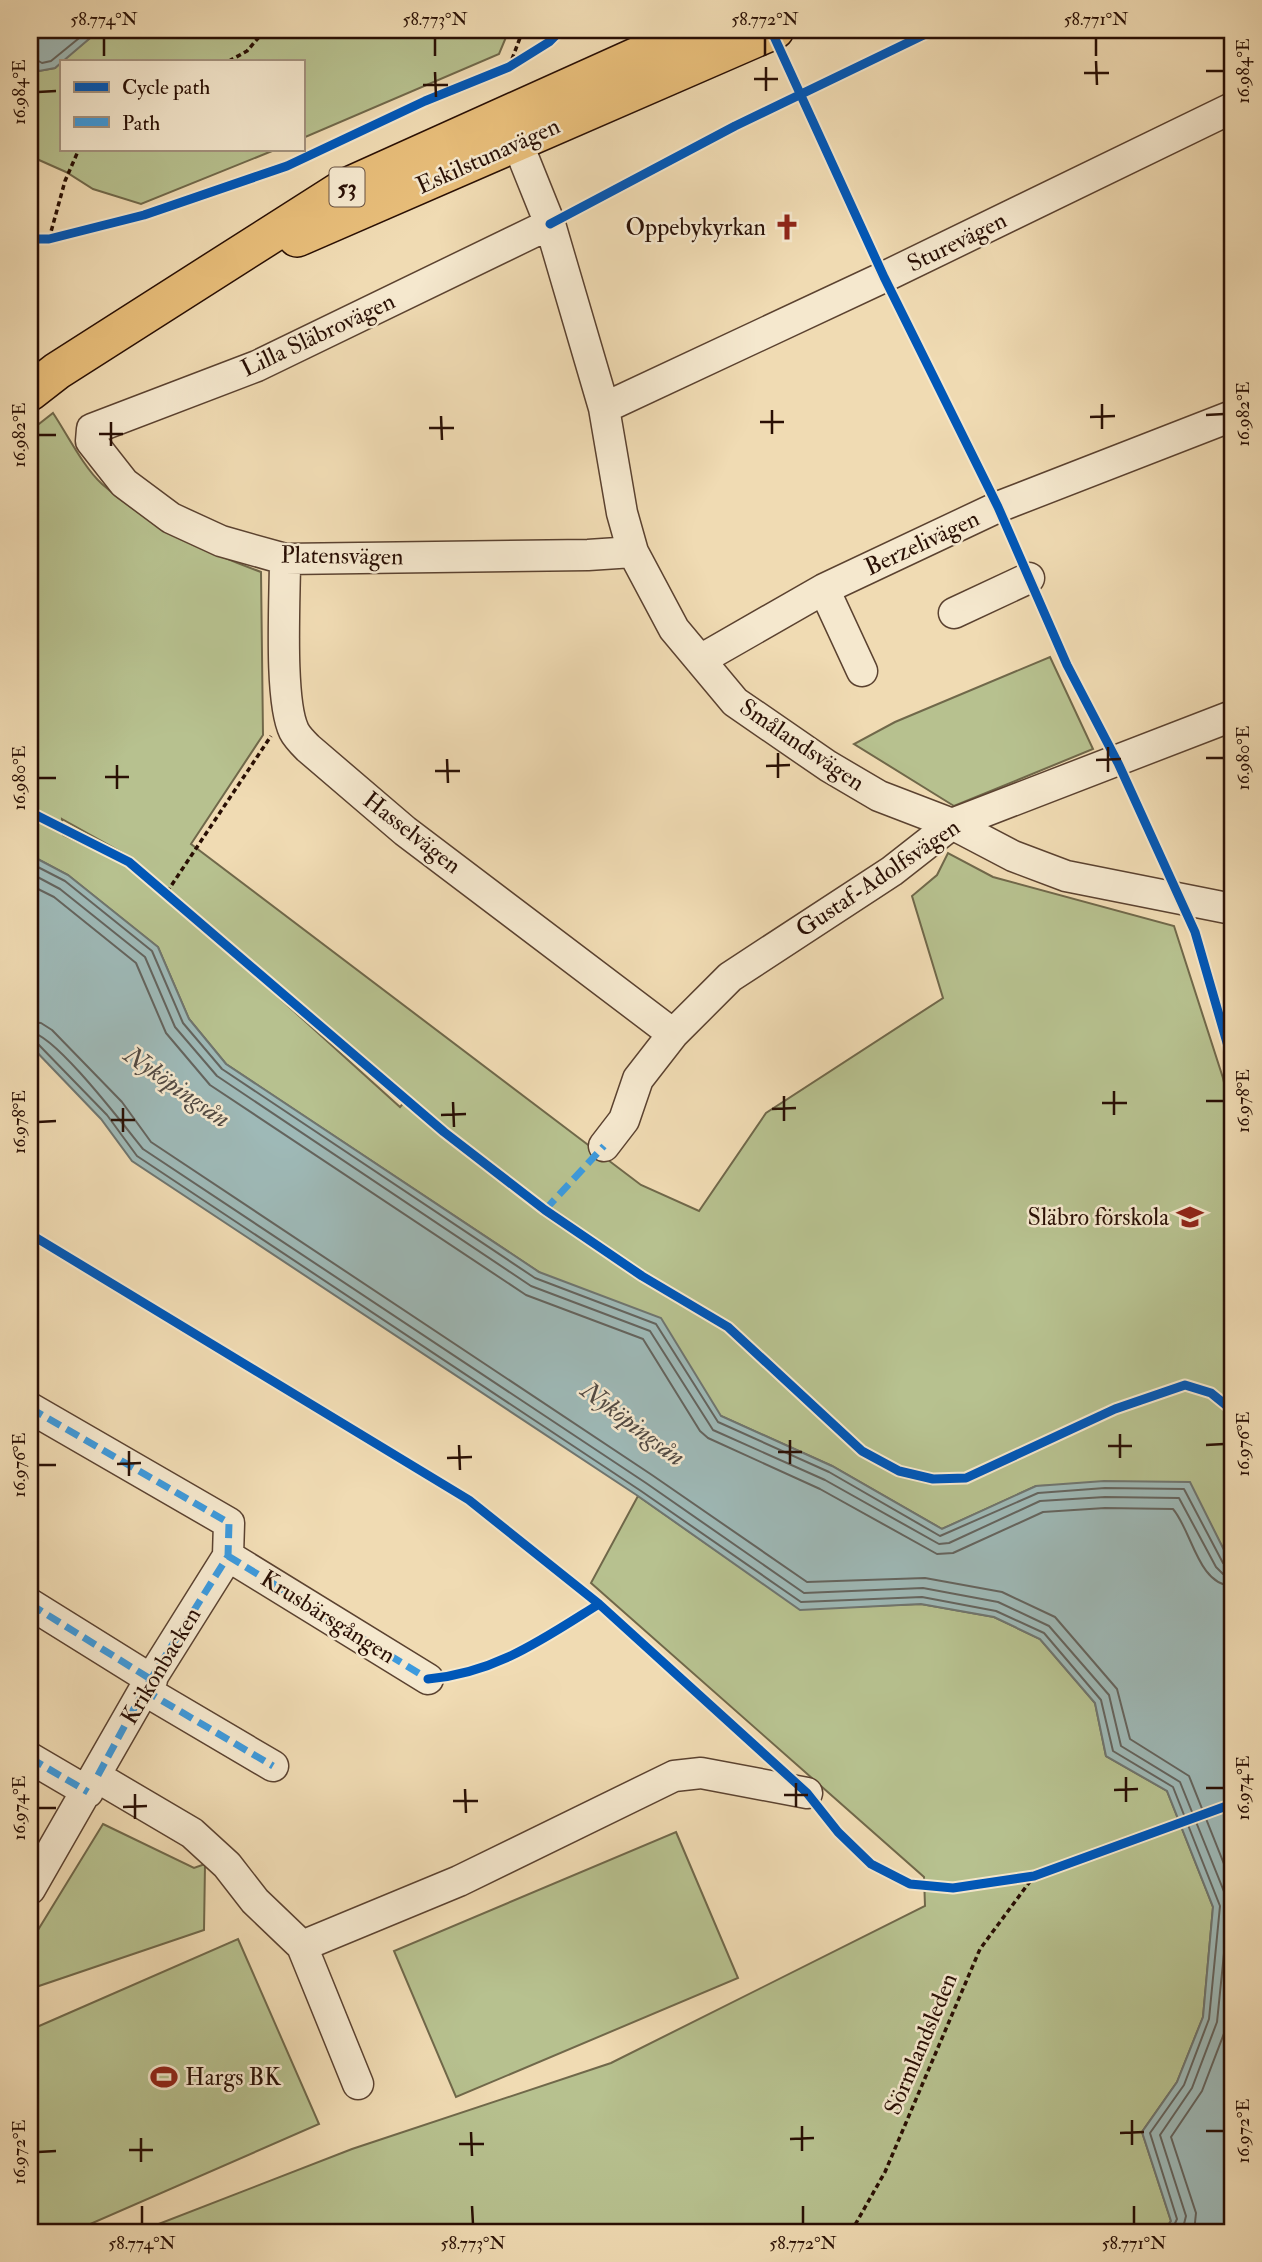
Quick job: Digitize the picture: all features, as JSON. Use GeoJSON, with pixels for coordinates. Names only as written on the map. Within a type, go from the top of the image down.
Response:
{"type":"FeatureCollection","features":[{"type":"Feature","properties":{"kind":"main road","name":"Eskilstunavägen"},"geometry":{"type":"LineString","coordinates":[[513,129],[695,30]]}},
{"type":"Feature","properties":{"kind":"main road","name":"Eskilstunavägen"},"geometry":{"type":"LineString","coordinates":[[30,392],[199,279],[344,188],[513,129],[775,30]]}},
{"type":"Feature","properties":{"kind":"street","name":"Sturevägen"},"geometry":{"type":"LineString","coordinates":[[604,408],[884,277],[1232,108]]}},
{"type":"Feature","properties":{"kind":"street","name":"Smålandsvägen"},"geometry":{"type":"LineString","coordinates":[[513,129],[550,223],[604,408],[622,513],[633,552],[674,629],[735,702],[828,766],[879,796],[952,824],[1013,856],[1066,876],[1232,909]]}},
{"type":"Feature","properties":{"kind":"street","name":"Lilla Släbrovägen"},"geometry":{"type":"LineString","coordinates":[[91,441],[92,429],[257,366],[550,223]]}},
{"type":"Feature","properties":{"kind":"street","name":"Berzelivägen"},"geometry":{"type":"LineString","coordinates":[[700,660],[824,589],[998,507],[1232,416]]}},
{"type":"Feature","properties":{"kind":"street","name":"Platensvägen"},"geometry":{"type":"LineString","coordinates":[[91,441],[124,483],[171,518],[221,541],[285,559],[633,552]]}},
{"type":"Feature","properties":{"kind":"street","name":"Hasselvägen"},"geometry":{"type":"LineString","coordinates":[[285,559],[285,674],[294,732],[333,772],[405,831],[673,1034]]}},
{"type":"Feature","properties":{"kind":"street"},"geometry":{"type":"LineString","coordinates":[[954,613],[1029,578]]}},
{"type":"Feature","properties":{"kind":"street"},"geometry":{"type":"LineString","coordinates":[[824,589],[862,671]]}},
{"type":"Feature","properties":{"kind":"street","name":"Gustaf-Adolfsvägen"},"geometry":{"type":"LineString","coordinates":[[604,1146],[624,1120],[638,1079],[673,1034],[730,977],[892,871],[952,824],[1232,716]]}},
{"type":"Feature","properties":{"kind":"street"},"geometry":{"type":"LineString","coordinates":[[30,1408],[229,1523],[228,1556]]}},
{"type":"Feature","properties":{"kind":"street","name":"Krusbärsgången"},"geometry":{"type":"LineString","coordinates":[[228,1556],[428,1678]]}},
{"type":"Feature","properties":{"kind":"street","name":"Krikonbacken"},"geometry":{"type":"LineString","coordinates":[[30,1889],[148,1685],[228,1556]]}},
{"type":"Feature","properties":{"kind":"street"},"geometry":{"type":"LineString","coordinates":[[30,1604],[273,1766]]}},
{"type":"Feature","properties":{"kind":"street"},"geometry":{"type":"LineString","coordinates":[[30,1758],[93,1784],[192,1833],[226,1865],[255,1901],[302,1946],[358,2084]]}},
{"type":"Feature","properties":{"kind":"street"},"geometry":{"type":"LineString","coordinates":[[302,1946],[459,1881],[674,1776],[701,1773],[807,1793]]}},
{"type":"Feature","properties":{"kind":"path"},"geometry":{"type":"LineString","coordinates":[[231,60],[247,51],[265,30]]}},
{"type":"Feature","properties":{"kind":"path"},"geometry":{"type":"LineString","coordinates":[[509,67],[523,30]]}},
{"type":"Feature","properties":{"kind":"path"},"geometry":{"type":"LineString","coordinates":[[497,72],[529,54]]}},
{"type":"Feature","properties":{"kind":"path"},"geometry":{"type":"LineString","coordinates":[[43,251],[44,239],[79,150]]}},
{"type":"Feature","properties":{"kind":"path"},"geometry":{"type":"LineString","coordinates":[[44,239],[63,236]]}},
{"type":"Feature","properties":{"kind":"path"},"geometry":{"type":"LineString","coordinates":[[167,892],[275,730],[290,716]]}},
{"type":"Feature","properties":{"kind":"path"},"geometry":{"type":"LineString","coordinates":[[158,884],[177,901]]}},
{"type":"Feature","properties":{"kind":"path"},"geometry":{"type":"LineString","coordinates":[[1020,1878],[1046,1871]]}},
{"type":"Feature","properties":{"kind":"green space"},"geometry":{"type":"Polygon","coordinates":[[[149,30],[509,30],[499,54],[304,138],[304,60],[63,60],[96,33],[149,30]]]}},
{"type":"Feature","properties":{"kind":"green space"},"geometry":{"type":"Polygon","coordinates":[[[30,60],[39,71],[55,68],[60,63],[60,150],[275,150],[141,204],[93,189],[66,172],[30,156],[30,60]]]}},
{"type":"Feature","properties":{"kind":"green space"},"geometry":{"type":"Polygon","coordinates":[[[53,413],[89,469],[119,498],[177,536],[261,572],[263,735],[191,844],[641,1185],[699,1211],[766,1113],[943,998],[912,896],[937,875],[948,853],[993,877],[1174,926],[1223,1078],[1232,1118],[1232,1566],[1189,1482],[1036,1486],[942,1529],[832,1466],[721,1416],[539,1272],[226,1064],[189,1019],[158,947],[68,875],[30,855],[30,431],[53,413]],[[62,819],[63,835],[126,864],[163,893],[400,1107],[408,1098],[132,858],[62,819]]]}},
{"type":"Feature","properties":{"kind":"green space"},"geometry":{"type":"Polygon","coordinates":[[[1050,657],[1093,749],[954,806],[854,744],[895,722],[1050,657]]]}},
{"type":"Feature","properties":{"kind":"green space"},"geometry":{"type":"Polygon","coordinates":[[[638,1496],[800,1609],[921,1604],[994,1617],[1040,1639],[1095,1703],[1106,1756],[1167,1791],[1213,1907],[1203,2017],[1177,2082],[1142,2132],[1171,2221],[1163,2232],[138,2232],[352,2149],[611,2063],[925,1906],[924,1877],[591,1583],[638,1496]]]}},
{"type":"Feature","properties":{"kind":"green space"},"geometry":{"type":"Polygon","coordinates":[[[103,1824],[194,1868],[205,1864],[204,1930],[30,1989],[30,1943],[103,1824]]]}},
{"type":"Feature","properties":{"kind":"green space"},"geometry":{"type":"Polygon","coordinates":[[[676,1832],[738,1978],[456,2097],[394,1951],[676,1832]]]}},
{"type":"Feature","properties":{"kind":"green space","name":"Hargs BK"},"geometry":{"type":"Polygon","coordinates":[[[238,1939],[319,2124],[72,2232],[33,2232],[30,2225],[30,2030],[238,1939]]]}},
{"type":"Feature","properties":{"kind":"water"},"geometry":{"type":"Polygon","coordinates":[[[35,30],[149,30],[96,33],[64,60],[60,60],[55,68],[39,71],[30,60],[30,40],[35,30]]]}},
{"type":"Feature","properties":{"kind":"water","name":"Nyköpingsån"},"geometry":{"type":"Polygon","coordinates":[[[30,855],[68,875],[158,947],[189,1019],[226,1064],[539,1272],[661,1318],[721,1416],[832,1466],[942,1529],[1036,1486],[1104,1481],[1190,1482],[1232,1566],[1232,2232],[1163,2232],[1171,2221],[1142,2132],[1177,2082],[1203,2017],[1213,1907],[1167,1791],[1106,1756],[1095,1703],[1040,1639],[994,1617],[921,1604],[800,1610],[638,1496],[132,1161],[101,1119],[30,1045],[30,855]]]}},
{"type":"Feature","properties":{"kind":"marked path"},"geometry":{"type":"LineString","coordinates":[[545,1210],[604,1146]]}},
{"type":"Feature","properties":{"kind":"marked path"},"geometry":{"type":"LineString","coordinates":[[30,1408],[229,1523],[228,1556],[144,1690],[97,1777]]}},
{"type":"Feature","properties":{"kind":"marked path"},"geometry":{"type":"LineString","coordinates":[[228,1556],[428,1679]]}},
{"type":"Feature","properties":{"kind":"marked path"},"geometry":{"type":"LineString","coordinates":[[30,1604],[152,1680]]}},
{"type":"Feature","properties":{"kind":"marked path"},"geometry":{"type":"LineString","coordinates":[[144,1690],[273,1766]]}},
{"type":"Feature","properties":{"kind":"marked path"},"geometry":{"type":"LineString","coordinates":[[30,1758],[88,1792]]}},
{"type":"Feature","properties":{"kind":"cycle path"},"geometry":{"type":"LineString","coordinates":[[30,239],[49,239],[144,215],[287,166],[425,101],[509,67],[549,42],[561,30]]}},
{"type":"Feature","properties":{"kind":"cycle path"},"geometry":{"type":"LineString","coordinates":[[771,30],[884,277],[998,507],[1067,665],[1118,763],[1195,932],[1232,1060]]}},
{"type":"Feature","properties":{"kind":"cycle path"},"geometry":{"type":"LineString","coordinates":[[550,224],[735,126],[934,30]]}},
{"type":"Feature","properties":{"kind":"cycle path"},"geometry":{"type":"LineString","coordinates":[[30,812],[129,862],[444,1132],[545,1210],[642,1276],[728,1327],[862,1451],[899,1471],[933,1479],[966,1478],[1115,1409],[1185,1385],[1211,1393],[1232,1410]]}},
{"type":"Feature","properties":{"kind":"cycle path"},"geometry":{"type":"LineString","coordinates":[[30,1234],[469,1500],[599,1604],[807,1793],[838,1832],[871,1864],[910,1884],[953,1888],[1034,1876],[1232,1804]]}},
{"type":"Feature","properties":{"kind":"cycle path"},"geometry":{"type":"LineString","coordinates":[[428,1679],[476,1670],[497,1662],[538,1642],[599,1604]]}},
{"type":"Feature","properties":{"kind":"place","name":"Oppebykyrkan"},"geometry":{"type":"Point","coordinates":[787,227]}},
{"type":"Feature","properties":{"kind":"place","name":"Släbro förskola"},"geometry":{"type":"Point","coordinates":[1190,1217]}},
{"type":"Feature","properties":{"kind":"place","name":"Hargs BK"},"geometry":{"type":"Point","coordinates":[164,2077]}}]}
